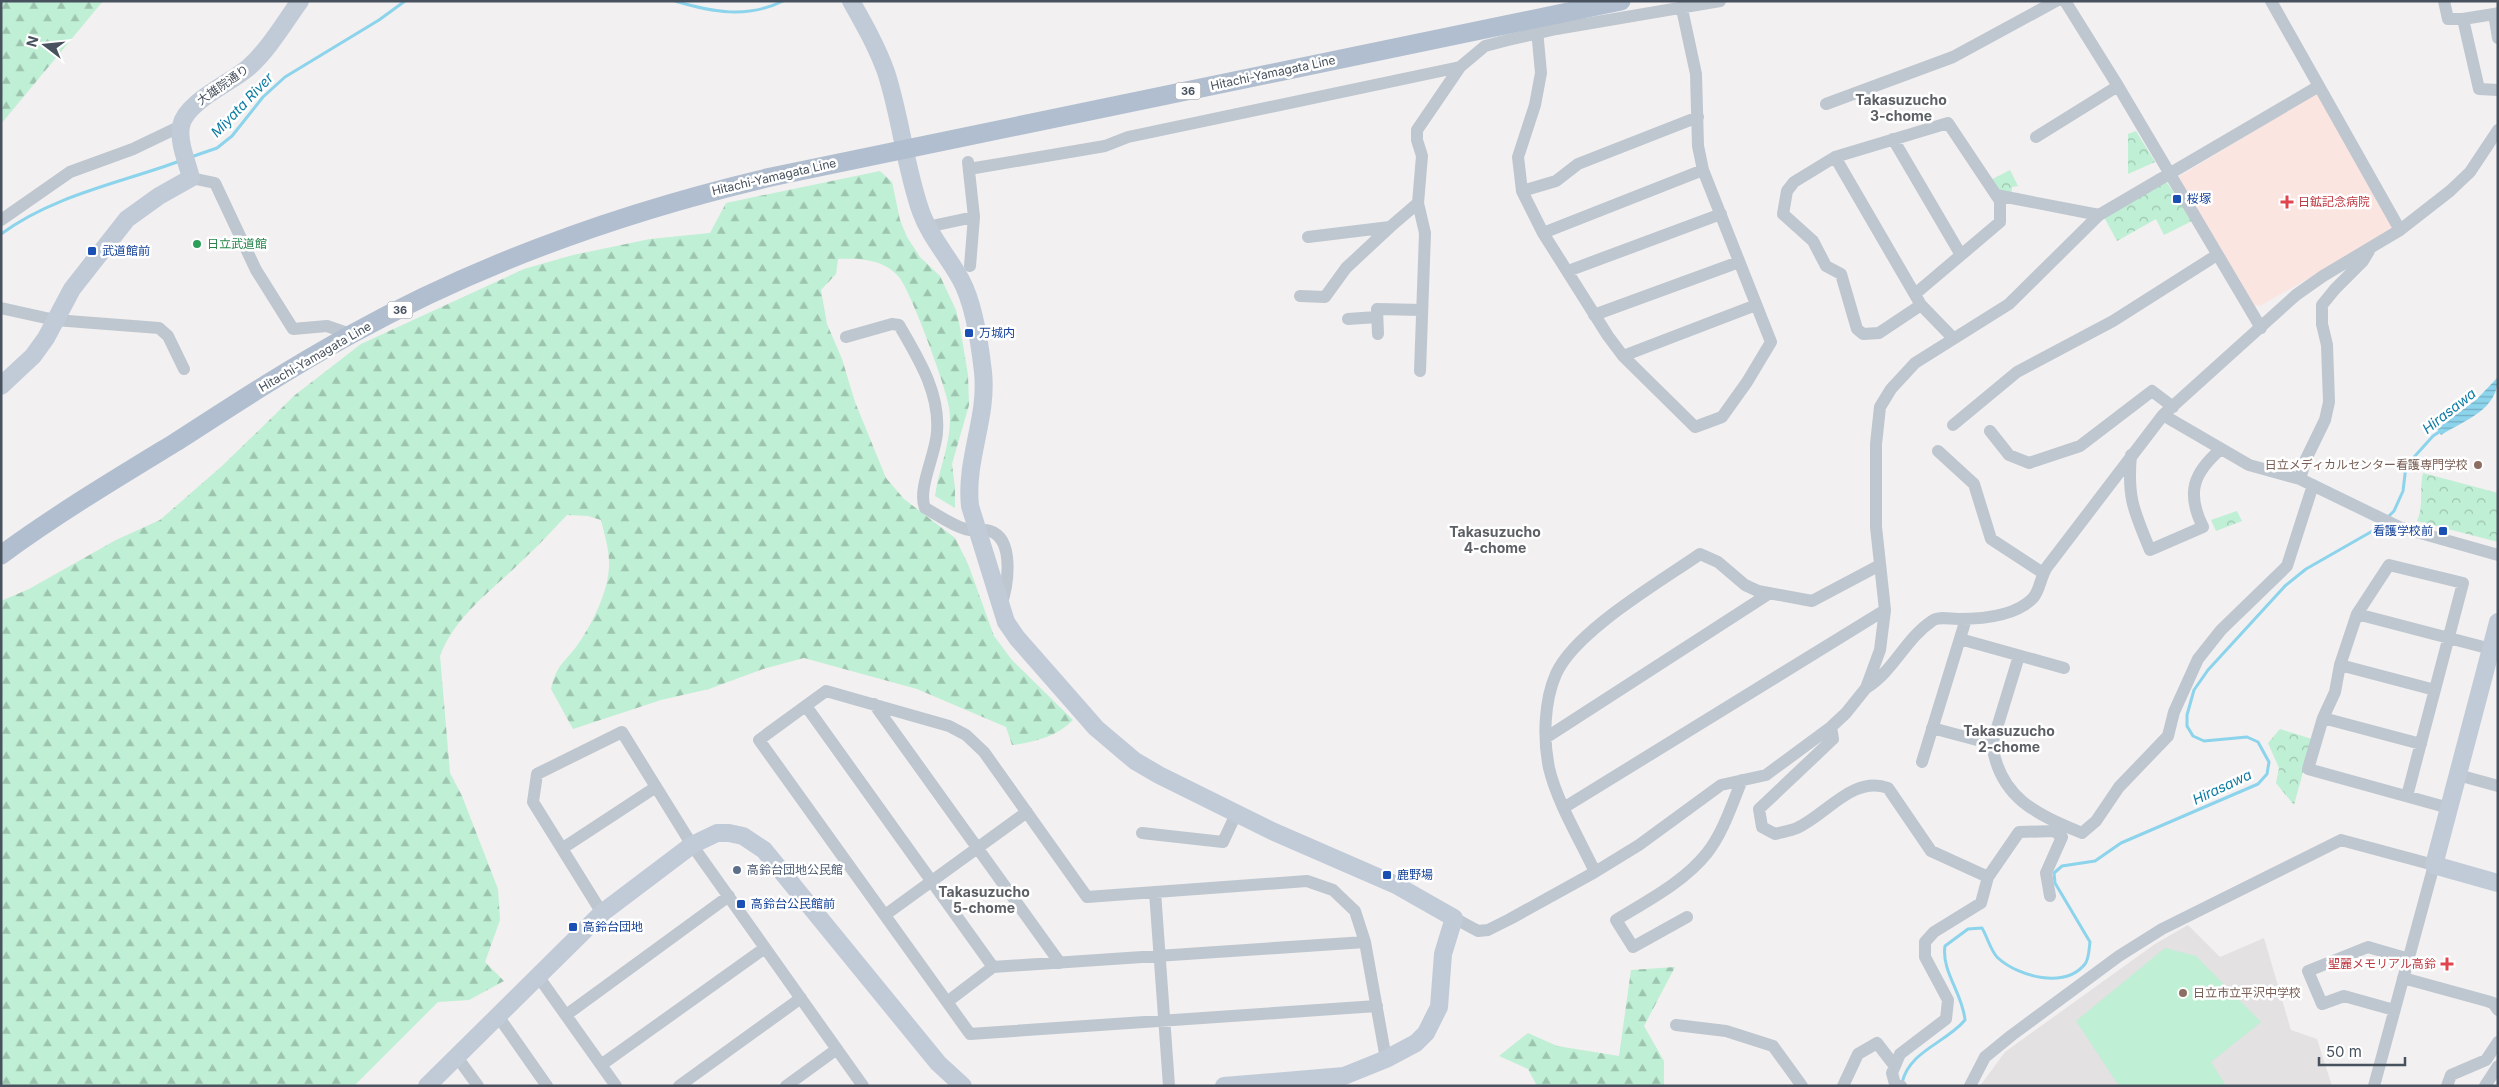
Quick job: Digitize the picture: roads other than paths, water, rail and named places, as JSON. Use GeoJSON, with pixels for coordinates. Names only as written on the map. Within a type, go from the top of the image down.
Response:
{"type":"FeatureCollection","features":[{"type":"Feature","properties":{"kind":"main road","name":"Hitachi-Yamagata Line"},"geometry":{"type":"LineString","coordinates":[[1,555],[30,534],[150,458],[350,334],[439,291],[509,261],[592,229],[720,189],[905,148],[1537,26],[1621,1]]}},
{"type":"Feature","properties":{"kind":"street","name":"大雄院通り"},"geometry":{"type":"LineString","coordinates":[[181,126],[191,108],[242,73],[260,56],[300,1]]}},
{"type":"Feature","properties":{"kind":"street"},"geometry":{"type":"LineString","coordinates":[[851,1],[876,46],[886,73],[915,193],[927,227],[956,271],[967,294],[983,371],[983,403],[970,465],[968,488],[970,506],[1006,622],[1017,638],[1111,742],[1159,775],[1236,814],[1396,885],[1478,931],[1488,930],[1595,872],[1639,845],[1721,785],[1766,775],[1831,726],[1866,688],[1880,680],[1916,634],[1934,619],[1966,619],[1995,615],[2018,609],[2034,598],[2044,573],[2131,454],[2168,411],[2296,294],[2400,230],[2450,191],[2470,172],[2498,130]]}},
{"type":"Feature","properties":{"kind":"street"},"geometry":{"type":"LineString","coordinates":[[1420,370],[1425,233],[1418,203],[1422,156],[1417,140],[1417,130],[1460,67],[1485,46],[1537,26],[1682,9],[1720,1]]}},
{"type":"Feature","properties":{"kind":"street"},"geometry":{"type":"LineString","coordinates":[[1826,104],[1953,57],[2056,1]]}},
{"type":"Feature","properties":{"kind":"street"},"geometry":{"type":"LineString","coordinates":[[2065,1],[2118,86],[2261,328]]}},
{"type":"Feature","properties":{"kind":"street"},"geometry":{"type":"LineString","coordinates":[[2271,1],[2400,230]]}},
{"type":"Feature","properties":{"kind":"street"},"geometry":{"type":"LineString","coordinates":[[2444,1],[2448,19],[2463,19],[2496,14],[2498,38]]}},
{"type":"Feature","properties":{"kind":"street"},"geometry":{"type":"LineString","coordinates":[[1537,26],[1540,85],[1518,157],[1522,191],[1543,233],[1594,316],[1624,356],[1695,427],[1722,417],[1747,382],[1771,342],[1703,170],[1698,146],[1696,74],[1682,9]]}},
{"type":"Feature","properties":{"kind":"street"},"geometry":{"type":"LineString","coordinates":[[2463,19],[2479,89],[2498,90]]}},
{"type":"Feature","properties":{"kind":"street"},"geometry":{"type":"LineString","coordinates":[[970,266],[974,217],[969,165],[1105,146],[1128,137],[1460,67]]}},
{"type":"Feature","properties":{"kind":"street"},"geometry":{"type":"LineString","coordinates":[[2036,137],[2118,86]]}},
{"type":"Feature","properties":{"kind":"street"},"geometry":{"type":"LineString","coordinates":[[1866,688],[1880,650],[1885,610],[1876,527],[1876,444],[1880,406],[1891,389],[1915,363],[2009,304],[2099,214],[2319,86]]}},
{"type":"Feature","properties":{"kind":"street"},"geometry":{"type":"LineString","coordinates":[[1522,191],[1556,181],[1578,164],[1698,117]]}},
{"type":"Feature","properties":{"kind":"street"},"geometry":{"type":"LineString","coordinates":[[1948,123],[2000,201],[2000,222],[1961,255],[1918,300],[1879,334],[1863,334],[1857,329],[1841,274],[1826,266],[1813,241],[1783,214],[1787,191],[1794,182],[1835,157],[1948,123]]}},
{"type":"Feature","properties":{"kind":"street"},"geometry":{"type":"LineString","coordinates":[[1,220],[70,172],[133,149],[181,126],[184,151],[190,174]]}},
{"type":"Feature","properties":{"kind":"street"},"geometry":{"type":"LineString","coordinates":[[1893,139],[1961,255]]}},
{"type":"Feature","properties":{"kind":"street"},"geometry":{"type":"LineString","coordinates":[[1835,157],[1918,300],[1953,338]]}},
{"type":"Feature","properties":{"kind":"street"},"geometry":{"type":"LineString","coordinates":[[1543,233],[1703,170]]}},
{"type":"Feature","properties":{"kind":"street"},"geometry":{"type":"LineString","coordinates":[[190,174],[215,183],[256,270],[293,329],[327,326],[350,334]]}},
{"type":"Feature","properties":{"kind":"street"},"geometry":{"type":"LineString","coordinates":[[1,386],[33,356],[84,272],[127,219],[190,174]]}},
{"type":"Feature","properties":{"kind":"street"},"geometry":{"type":"LineString","coordinates":[[1996,195],[2099,214]]}},
{"type":"Feature","properties":{"kind":"street"},"geometry":{"type":"LineString","coordinates":[[1300,296],[1325,297],[1346,268],[1418,203]]}},
{"type":"Feature","properties":{"kind":"street"},"geometry":{"type":"LineString","coordinates":[[1568,271],[1721,214]]}},
{"type":"Feature","properties":{"kind":"street"},"geometry":{"type":"LineString","coordinates":[[927,227],[974,217]]}},
{"type":"Feature","properties":{"kind":"street"},"geometry":{"type":"LineString","coordinates":[[1308,237],[1390,227]]}},
{"type":"Feature","properties":{"kind":"street"},"geometry":{"type":"LineString","coordinates":[[2300,479],[2306,459],[2325,420],[2330,402],[2327,345],[2322,324],[2322,305],[2334,289],[2363,261],[2370,248]]}},
{"type":"Feature","properties":{"kind":"street"},"geometry":{"type":"LineString","coordinates":[[1953,424],[2017,372],[2113,321],[2217,255]]}},
{"type":"Feature","properties":{"kind":"street"},"geometry":{"type":"LineString","coordinates":[[1594,316],[1739,262]]}},
{"type":"Feature","properties":{"kind":"street"},"geometry":{"type":"LineString","coordinates":[[1624,356],[1756,305]]}},
{"type":"Feature","properties":{"kind":"street"},"geometry":{"type":"LineString","coordinates":[[1,308],[55,320],[159,328],[168,336],[184,369]]}},
{"type":"Feature","properties":{"kind":"street"},"geometry":{"type":"LineString","coordinates":[[1378,334],[1377,310],[1422,310]]}},
{"type":"Feature","properties":{"kind":"street"},"geometry":{"type":"LineString","coordinates":[[1348,319],[1377,317]]}},
{"type":"Feature","properties":{"kind":"street"},"geometry":{"type":"LineString","coordinates":[[846,337],[892,324],[899,325],[922,366],[937,410],[938,432],[924,488],[923,502],[925,508],[965,528],[977,530]]}},
{"type":"Feature","properties":{"kind":"street"},"geometry":{"type":"LineString","coordinates":[[1990,431],[2009,455],[2029,463],[2080,446],[2152,391],[2168,411],[2221,449],[2259,469],[2300,479],[2391,523],[2498,555]]}},
{"type":"Feature","properties":{"kind":"street"},"geometry":{"type":"LineString","coordinates":[[2131,454],[2129,493],[2150,550],[2203,527],[2195,512],[2193,494],[2197,477],[2206,462],[2221,449]]}},
{"type":"Feature","properties":{"kind":"street"},"geometry":{"type":"LineString","coordinates":[[1938,451],[1974,484],[1991,539],[2044,573]]}},
{"type":"Feature","properties":{"kind":"street"},"geometry":{"type":"LineString","coordinates":[[2019,656],[1992,744],[1994,762],[2010,792],[2044,817],[2082,833],[2096,821],[2119,787],[2168,736],[2174,712],[2198,659],[2221,630],[2286,566],[2313,485]]}},
{"type":"Feature","properties":{"kind":"street"},"geometry":{"type":"LineString","coordinates":[[1595,872],[1549,767],[1547,737],[1550,691],[1556,673],[1572,649],[1606,619],[1700,554],[1718,562],[1745,586],[1770,594],[1812,601],[1880,565]]}},
{"type":"Feature","properties":{"kind":"street"},"geometry":{"type":"LineString","coordinates":[[2407,796],[2463,584],[2389,565],[2357,614],[2340,665],[2336,692],[2323,718],[2308,769],[2450,808]]}},
{"type":"Feature","properties":{"kind":"street"},"geometry":{"type":"LineString","coordinates":[[1547,737],[1770,594]]}},
{"type":"Feature","properties":{"kind":"street"},"geometry":{"type":"LineString","coordinates":[[1565,807],[1885,610]]}},
{"type":"Feature","properties":{"kind":"street"},"geometry":{"type":"LineString","coordinates":[[2357,614],[2491,649]]}},
{"type":"Feature","properties":{"kind":"street"},"geometry":{"type":"LineString","coordinates":[[1922,762],[1966,619]]}},
{"type":"Feature","properties":{"kind":"street"},"geometry":{"type":"LineString","coordinates":[[2374,1086],[2450,808],[2498,622]]}},
{"type":"Feature","properties":{"kind":"street"},"geometry":{"type":"LineString","coordinates":[[1960,639],[2064,668]]}},
{"type":"Feature","properties":{"kind":"street"},"geometry":{"type":"LineString","coordinates":[[2340,665],[2435,690]]}},
{"type":"Feature","properties":{"kind":"street"},"geometry":{"type":"LineString","coordinates":[[1377,1006],[970,1034],[759,740],[826,691],[949,726],[966,735],[984,752],[1087,897],[1296,882],[1320,884],[1333,890],[1355,911],[1365,942],[1377,1006],[1386,1059]]}},
{"type":"Feature","properties":{"kind":"street"},"geometry":{"type":"LineString","coordinates":[[874,704],[1060,963]]}},
{"type":"Feature","properties":{"kind":"street"},"geometry":{"type":"LineString","coordinates":[[806,706],[993,967]]}},
{"type":"Feature","properties":{"kind":"street"},"geometry":{"type":"LineString","coordinates":[[2323,718],[2420,744]]}},
{"type":"Feature","properties":{"kind":"street"},"geometry":{"type":"LineString","coordinates":[[1831,726],[1833,739],[1759,809],[1762,827],[1774,834],[1797,828],[1852,790],[1877,784],[1888,788],[1931,851],[1988,877]]}},
{"type":"Feature","properties":{"kind":"street"},"geometry":{"type":"LineString","coordinates":[[1932,728],[1992,744]]}},
{"type":"Feature","properties":{"kind":"street"},"geometry":{"type":"LineString","coordinates":[[602,913],[533,802],[537,774],[622,732],[692,846],[863,1086]]}},
{"type":"Feature","properties":{"kind":"street"},"geometry":{"type":"LineString","coordinates":[[2458,775],[2498,786]]}},
{"type":"Feature","properties":{"kind":"street"},"geometry":{"type":"LineString","coordinates":[[1687,916],[1633,947],[1616,920],[1688,873],[1707,853],[1723,824],[1742,780]]}},
{"type":"Feature","properties":{"kind":"street"},"geometry":{"type":"LineString","coordinates":[[563,848],[656,787]]}},
{"type":"Feature","properties":{"kind":"street"},"geometry":{"type":"LineString","coordinates":[[886,915],[1027,812]]}},
{"type":"Feature","properties":{"kind":"street"},"geometry":{"type":"LineString","coordinates":[[1142,833],[1223,842],[1236,814]]}},
{"type":"Feature","properties":{"kind":"street"},"geometry":{"type":"LineString","coordinates":[[1898,1085],[1892,1073],[1900,1054],[1946,1019],[1948,1000],[1925,957],[1925,942],[1934,932],[1981,903],[1988,877],[2019,832],[2054,831],[2062,837],[2046,873],[2050,896]]}},
{"type":"Feature","properties":{"kind":"street"},"geometry":{"type":"LineString","coordinates":[[427,1086],[602,913],[692,846],[717,832],[743,836],[764,850],[938,1063],[963,1086]]}},
{"type":"Feature","properties":{"kind":"street"},"geometry":{"type":"LineString","coordinates":[[1970,1086],[1985,1057],[2119,956],[2162,929],[2341,840],[2498,883]]}},
{"type":"Feature","properties":{"kind":"street"},"geometry":{"type":"LineString","coordinates":[[1155,892],[1169,1086]]}},
{"type":"Feature","properties":{"kind":"street"},"geometry":{"type":"LineString","coordinates":[[566,1015],[729,896]]}},
{"type":"Feature","properties":{"kind":"street"},"geometry":{"type":"LineString","coordinates":[[1224,1086],[1344,1081],[1416,1043],[1426,1033],[1434,1019],[1441,993],[1445,942],[1454,918]]}},
{"type":"Feature","properties":{"kind":"street"},"geometry":{"type":"LineString","coordinates":[[947,1002],[993,967],[1365,942]]}},
{"type":"Feature","properties":{"kind":"street"},"geometry":{"type":"LineString","coordinates":[[2394,1010],[2344,996],[2322,1004],[2308,971],[2368,947],[2409,958]]}},
{"type":"Feature","properties":{"kind":"street"},"geometry":{"type":"LineString","coordinates":[[601,1065],[765,948]]}},
{"type":"Feature","properties":{"kind":"street"},"geometry":{"type":"LineString","coordinates":[[538,976],[616,1086]]}},
{"type":"Feature","properties":{"kind":"street"},"geometry":{"type":"LineString","coordinates":[[2403,978],[2493,1003],[2498,1010]]}},
{"type":"Feature","properties":{"kind":"street"},"geometry":{"type":"LineString","coordinates":[[680,1086],[801,998]]}},
{"type":"Feature","properties":{"kind":"street"},"geometry":{"type":"LineString","coordinates":[[498,1016],[547,1086]]}},
{"type":"Feature","properties":{"kind":"street"},"geometry":{"type":"LineString","coordinates":[[1676,1025],[1726,1031],[1772,1046],[1802,1086]]}},
{"type":"Feature","properties":{"kind":"street"},"geometry":{"type":"LineString","coordinates":[[2448,1086],[2451,1075],[2486,1060],[2498,1042]]}},
{"type":"Feature","properties":{"kind":"street"},"geometry":{"type":"LineString","coordinates":[[1843,1086],[1858,1054],[1877,1044],[1894,1066]]}},
{"type":"Feature","properties":{"kind":"street"},"geometry":{"type":"LineString","coordinates":[[786,1086],[837,1049]]}},
{"type":"Feature","properties":{"kind":"street"},"geometry":{"type":"LineString","coordinates":[[457,1057],[478,1086]]}},
{"type":"Feature","properties":{"kind":"street"},"geometry":{"type":"LineString","coordinates":[[2485,1086],[2498,1066]]}},
{"type":"Feature","properties":{"kind":"water"},"geometry":{"type":"Polygon","coordinates":[[[2498,377],[2497,388],[2486,406],[2470,419],[2441,435],[2437,429],[2477,399],[2498,377]]]}},
{"type":"Feature","properties":{"kind":"waterway","name":"Miyata River"},"geometry":{"type":"LineString","coordinates":[[191,157],[217,148],[232,136],[263,97],[285,77],[379,20],[405,1]]}},
{"type":"Feature","properties":{"kind":"waterway","name":"Miyata River"},"geometry":{"type":"LineString","coordinates":[[675,1],[716,11],[729,12],[756,10],[770,7],[783,1]]}},
{"type":"Feature","properties":{"kind":"waterway","name":"Miyata River"},"geometry":{"type":"LineString","coordinates":[[1,234],[43,209],[65,200],[180,161]]}},
{"type":"Feature","properties":{"kind":"waterway","name":"Hirasawa"},"geometry":{"type":"LineString","coordinates":[[2387,518],[2394,511],[2403,491],[2406,466],[2433,436],[2442,430]]}},
{"type":"Feature","properties":{"kind":"waterway","name":"Hirasawa"},"geometry":{"type":"LineString","coordinates":[[1902,1083],[1912,1063],[1965,1020],[1946,964],[1945,946],[1968,929],[1982,928],[1991,948],[1998,958],[2007,965],[2029,975],[2042,978],[2066,976],[2076,972],[2086,962],[2090,942],[2055,883],[2054,873],[2062,866],[2095,861],[2121,843],[2258,784],[2267,774],[2269,762],[2258,742],[2247,737],[2204,741],[2193,736],[2187,726],[2187,715],[2194,690],[2208,670],[2285,586],[2306,569],[2376,529],[2382,523]]}},
{"type":"Feature","properties":{"kind":"place","name":"桜塚"},"geometry":{"type":"Point","coordinates":[2177,199]}},
{"type":"Feature","properties":{"kind":"place","name":"日鉱記念病院"},"geometry":{"type":"Point","coordinates":[2287,202]}},
{"type":"Feature","properties":{"kind":"place","name":"日立武道館"},"geometry":{"type":"Point","coordinates":[197,244]}},
{"type":"Feature","properties":{"kind":"place","name":"武道館前"},"geometry":{"type":"Point","coordinates":[92,251]}},
{"type":"Feature","properties":{"kind":"place","name":"万城内"},"geometry":{"type":"Point","coordinates":[969,333]}},
{"type":"Feature","properties":{"kind":"place","name":"日立メディカルセンター看護専門学校"},"geometry":{"type":"Point","coordinates":[2478,465]}},
{"type":"Feature","properties":{"kind":"place","name":"看護学校前"},"geometry":{"type":"Point","coordinates":[2443,531]}},
{"type":"Feature","properties":{"kind":"place","name":"高鈴台団地公民館"},"geometry":{"type":"Point","coordinates":[737,870]}},
{"type":"Feature","properties":{"kind":"place","name":"鹿野場"},"geometry":{"type":"Point","coordinates":[1387,875]}},
{"type":"Feature","properties":{"kind":"place","name":"高鈴台公民館前"},"geometry":{"type":"Point","coordinates":[741,904]}},
{"type":"Feature","properties":{"kind":"place","name":"高鈴台団地"},"geometry":{"type":"Point","coordinates":[573,927]}},
{"type":"Feature","properties":{"kind":"place","name":"聖麗メモリアル高鈴"},"geometry":{"type":"Point","coordinates":[2447,964]}},
{"type":"Feature","properties":{"kind":"place","name":"日立市立平沢中学校"},"geometry":{"type":"Point","coordinates":[2183,993]}},
{"type":"Feature","properties":{"kind":"district","name":"Takasuzucho 3-chome"},"geometry":{"type":"Point","coordinates":[1901,108]}},
{"type":"Feature","properties":{"kind":"district","name":"Takasuzucho 4-chome"},"geometry":{"type":"Point","coordinates":[1495,540]}},
{"type":"Feature","properties":{"kind":"district","name":"Takasuzucho 2-chome"},"geometry":{"type":"Point","coordinates":[2009,740]}},
{"type":"Feature","properties":{"kind":"district","name":"Takasuzucho 5-chome"},"geometry":{"type":"Point","coordinates":[984,900]}}]}
